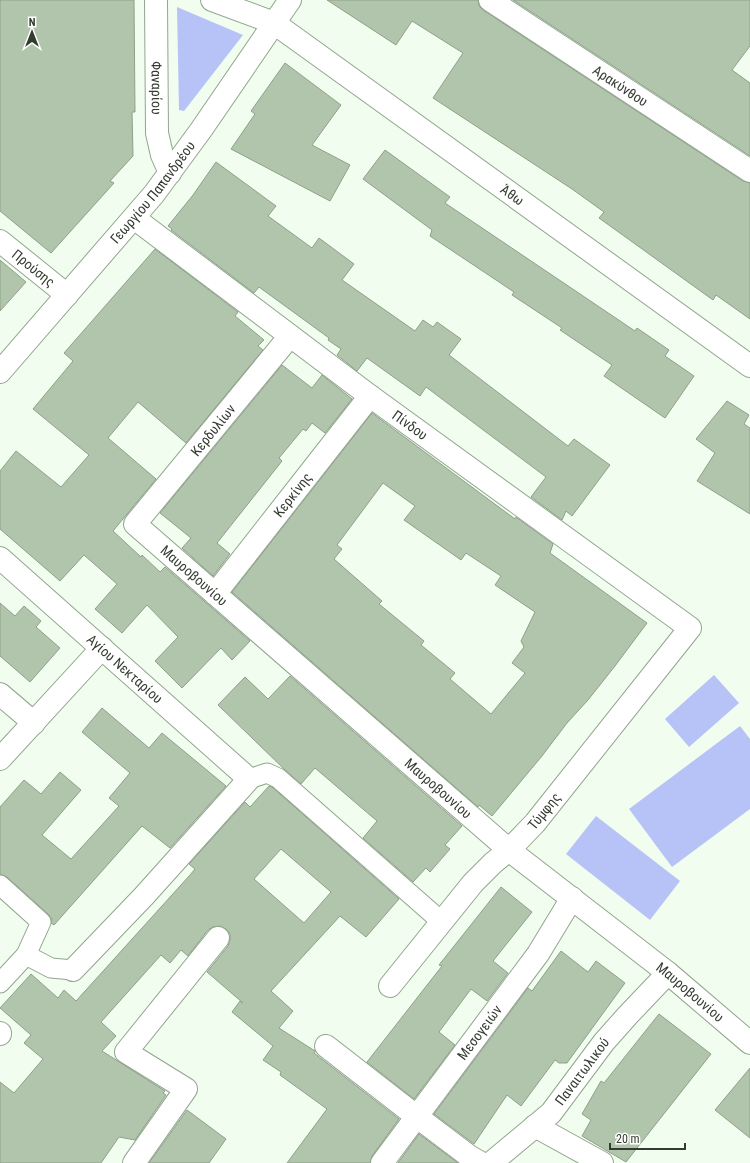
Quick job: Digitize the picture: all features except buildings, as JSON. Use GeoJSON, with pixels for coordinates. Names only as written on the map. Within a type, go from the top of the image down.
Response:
{"type":"FeatureCollection","features":[{"type":"Feature","properties":{"kind":"street","name":"Φαναρίου"},"geometry":{"type":"LineString","coordinates":[[156,0],[157,133],[162,155],[170,173]]}},
{"type":"Feature","properties":{"kind":"street","name":"Άθω"},"geometry":{"type":"LineString","coordinates":[[212,0],[274,23],[750,366]]}},
{"type":"Feature","properties":{"kind":"street","name":"Γεωργίου Παπανδρέου"},"geometry":{"type":"LineString","coordinates":[[0,372],[134,218],[170,173],[290,0]]}},
{"type":"Feature","properties":{"kind":"street","name":"Αρακύνθου"},"geometry":{"type":"LineString","coordinates":[[490,0],[750,171]]}},
{"type":"Feature","properties":{"kind":"street","name":"Πίνδου"},"geometry":{"type":"LineString","coordinates":[[134,218],[370,396],[690,628]]}},
{"type":"Feature","properties":{"kind":"street","name":"Προύσης"},"geometry":{"type":"LineString","coordinates":[[0,241],[67,295]]}},
{"type":"Feature","properties":{"kind":"street","name":"Κερδυλίων"},"geometry":{"type":"LineString","coordinates":[[135,524],[290,336]]}},
{"type":"Feature","properties":{"kind":"street","name":"Κερκίνης"},"geometry":{"type":"LineString","coordinates":[[215,594],[370,396]]}},
{"type":"Feature","properties":{"kind":"street","name":"Μαυροβουνίου"},"geometry":{"type":"LineString","coordinates":[[135,524],[510,850],[668,973],[750,1043]]}},
{"type":"Feature","properties":{"kind":"street","name":"Αγίου Νεκταρίου"},"geometry":{"type":"LineString","coordinates":[[0,558],[249,779]]}},
{"type":"Feature","properties":{"kind":"street","name":"Τύμφης"},"geometry":{"type":"LineString","coordinates":[[390,986],[473,883],[493,863],[510,850],[534,823],[690,628]]}},
{"type":"Feature","properties":{"kind":"street"},"geometry":{"type":"LineString","coordinates":[[0,759],[102,648]]}},
{"type":"Feature","properties":{"kind":"street"},"geometry":{"type":"LineString","coordinates":[[0,694],[34,723]]}},
{"type":"Feature","properties":{"kind":"street"},"geometry":{"type":"LineString","coordinates":[[26,955],[51,968],[73,970],[144,896],[249,779],[267,773],[278,778],[442,922]]}},
{"type":"Feature","properties":{"kind":"street"},"geometry":{"type":"LineString","coordinates":[[0,885],[41,922],[26,955],[0,983]]}},
{"type":"Feature","properties":{"kind":"street","name":"Μεσογειών"},"geometry":{"type":"LineString","coordinates":[[382,1163],[538,954],[572,898]]}},
{"type":"Feature","properties":{"kind":"street"},"geometry":{"type":"LineString","coordinates":[[134,1163],[186,1089],[126,1052],[218,938]]}},
{"type":"Feature","properties":{"kind":"street","name":"Παναιτωλικού"},"geometry":{"type":"LineString","coordinates":[[491,1163],[551,1113],[604,1042],[668,973]]}},
{"type":"Feature","properties":{"kind":"street"},"geometry":{"type":"LineString","coordinates":[[326,1046],[416,1116],[469,1156],[481,1163]]}},
{"type":"Feature","properties":{"kind":"street"},"geometry":{"type":"LineString","coordinates":[[535,1126],[597,1162]]}},
{"type":"Feature","properties":{"kind":"shaded area"},"geometry":{"type":"Polygon","coordinates":[[[177,7],[243,35],[184,111],[179,110],[177,7]]]}},
{"type":"Feature","properties":{"kind":"shaded area"},"geometry":{"type":"Polygon","coordinates":[[[714,675],[739,703],[689,747],[665,719],[714,675]]]}},
{"type":"Feature","properties":{"kind":"shaded area"},"geometry":{"type":"Polygon","coordinates":[[[740,726],[750,739],[750,809],[672,867],[629,809],[740,726]]]}},
{"type":"Feature","properties":{"kind":"shaded area"},"geometry":{"type":"Polygon","coordinates":[[[596,816],[680,881],[650,920],[566,854],[596,816]]]}}]}
